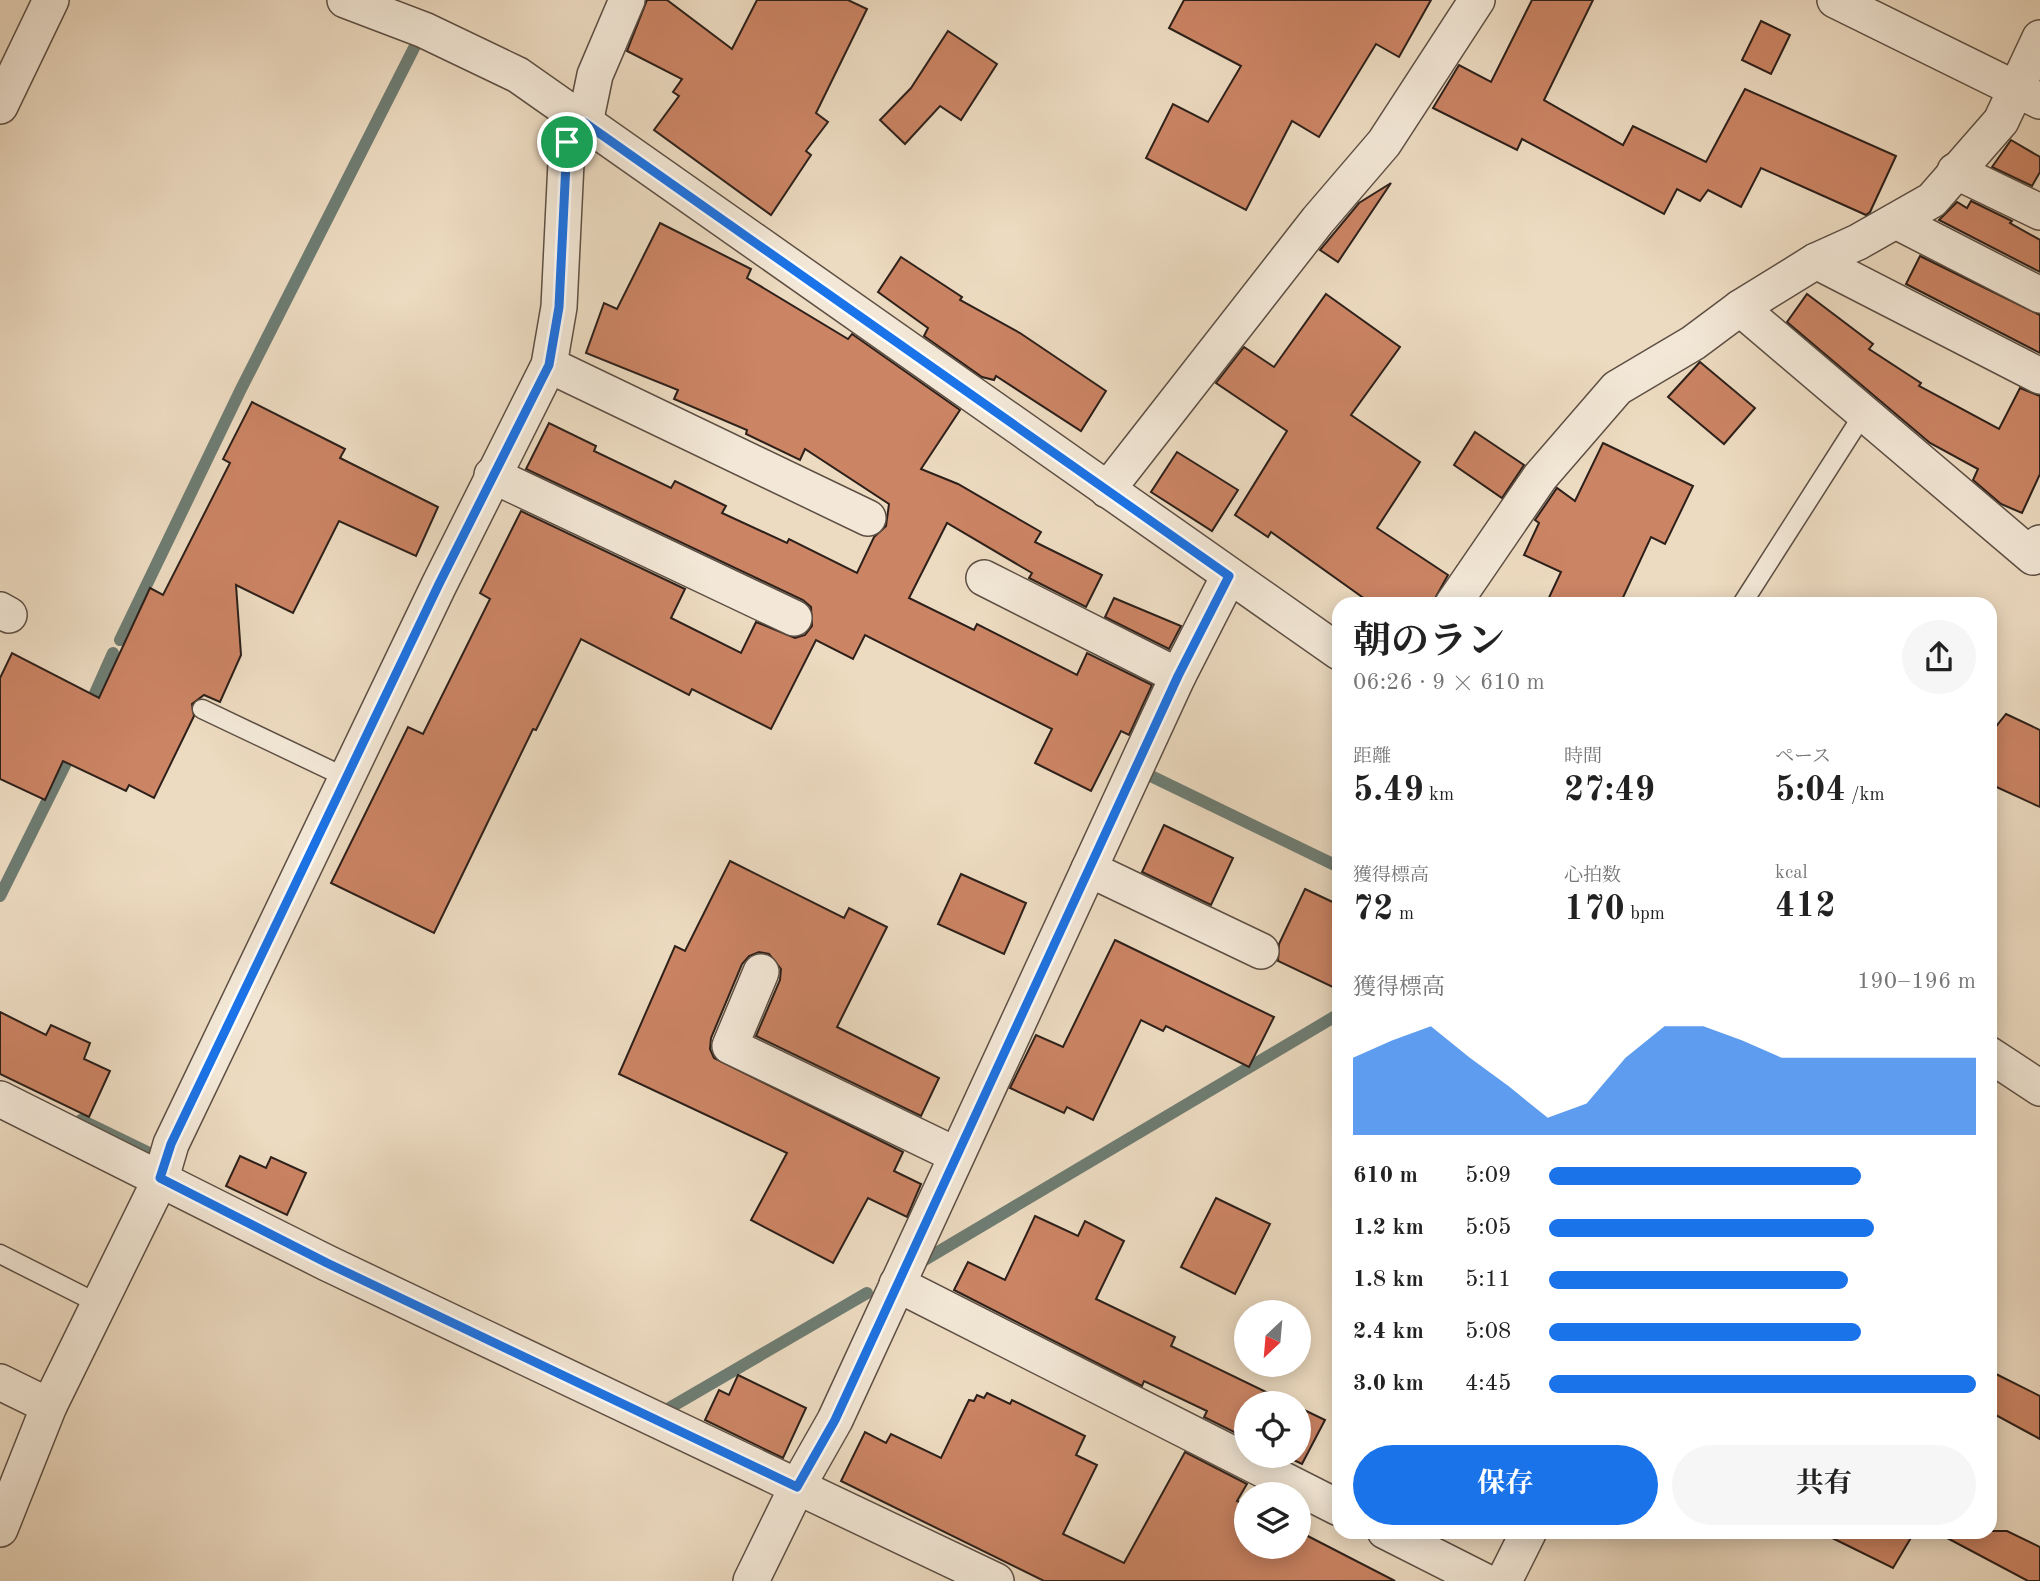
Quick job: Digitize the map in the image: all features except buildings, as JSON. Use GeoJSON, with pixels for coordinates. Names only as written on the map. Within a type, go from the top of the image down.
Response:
{"type":"FeatureCollection","features":[{"type":"Feature","properties":{"kind":"street"},"geometry":{"type":"LineString","coordinates":[[0,106],[51,0]]}},
{"type":"Feature","properties":{"kind":"street"},"geometry":{"type":"LineString","coordinates":[[345,0],[424,30],[518,75],[1332,647]]}},
{"type":"Feature","properties":{"kind":"street"},"geometry":{"type":"LineString","coordinates":[[3,1517],[49,1406],[160,1178],[171,1144],[492,475],[549,365],[559,307],[567,142],[585,123],[594,75],[627,0]]}},
{"type":"Feature","properties":{"kind":"street"},"geometry":{"type":"LineString","coordinates":[[1107,490],[1318,220],[1384,143],[1477,0]]}},
{"type":"Feature","properties":{"kind":"street"},"geometry":{"type":"LineString","coordinates":[[1835,0],[2027,95]]}},
{"type":"Feature","properties":{"kind":"street"},"geometry":{"type":"LineString","coordinates":[[1457,597],[1540,477],[1617,388],[1693,343],[1740,308],[1816,261],[1896,221],[1931,200],[2027,95],[2040,38]]}},
{"type":"Feature","properties":{"kind":"street"},"geometry":{"type":"LineString","coordinates":[[1955,171],[2040,212]]}},
{"type":"Feature","properties":{"kind":"street"},"geometry":{"type":"LineString","coordinates":[[1896,221],[2040,295]]}},
{"type":"Feature","properties":{"kind":"street"},"geometry":{"type":"LineString","coordinates":[[1816,261],[2040,376]]}},
{"type":"Feature","properties":{"kind":"street"},"geometry":{"type":"LineString","coordinates":[[1740,308],[2038,555]]}},
{"type":"Feature","properties":{"kind":"street"},"geometry":{"type":"LineString","coordinates":[[549,365],[869,518]]}},
{"type":"Feature","properties":{"kind":"street"},"geometry":{"type":"LineString","coordinates":[[492,475],[794,618]]}},
{"type":"Feature","properties":{"kind":"street"},"geometry":{"type":"LineString","coordinates":[[751,1581],[797,1487],[835,1420],[1178,676],[1229,576]]}},
{"type":"Feature","properties":{"kind":"street"},"geometry":{"type":"LineString","coordinates":[[984,578],[1178,676]]}},
{"type":"Feature","properties":{"kind":"street"},"geometry":{"type":"LineString","coordinates":[[1089,869],[1261,951]]}},
{"type":"Feature","properties":{"kind":"street"},"geometry":{"type":"LineString","coordinates":[[761,972],[730,1046],[956,1155]]}},
{"type":"Feature","properties":{"kind":"street"},"geometry":{"type":"LineString","coordinates":[[1997,1060],[2040,1088]]}},
{"type":"Feature","properties":{"kind":"street"},"geometry":{"type":"LineString","coordinates":[[0,1099],[327,1263],[996,1581]]}},
{"type":"Feature","properties":{"kind":"street"},"geometry":{"type":"LineString","coordinates":[[897,1284],[1332,1504]]}},
{"type":"Feature","properties":{"kind":"street"},"geometry":{"type":"LineString","coordinates":[[0,1382],[49,1406]]}},
{"type":"Feature","properties":{"kind":"street"},"geometry":{"type":"LineString","coordinates":[[1401,1539],[1484,1581]]}},
{"type":"Feature","properties":{"kind":"street"},"geometry":{"type":"LineString","coordinates":[[1504,1581],[1525,1539]]}},
{"type":"Feature","properties":{"kind":"lane"},"geometry":{"type":"LineString","coordinates":[[1746,597],[1864,413]]}},
{"type":"Feature","properties":{"kind":"lane"},"geometry":{"type":"LineString","coordinates":[[202,709],[348,778]]}},
{"type":"Feature","properties":{"kind":"lane"},"geometry":{"type":"LineString","coordinates":[[0,1254],[99,1304]]}},
{"type":"Feature","properties":{"kind":"waterway"},"geometry":{"type":"LineString","coordinates":[[120,640],[241,389],[416,44]]}},
{"type":"Feature","properties":{"kind":"waterway"},"geometry":{"type":"LineString","coordinates":[[88,709],[113,653]]}},
{"type":"Feature","properties":{"kind":"waterway"},"geometry":{"type":"LineString","coordinates":[[0,896],[73,749]]}},
{"type":"Feature","properties":{"kind":"waterway"},"geometry":{"type":"LineString","coordinates":[[1153,777],[1332,864]]}},
{"type":"Feature","properties":{"kind":"waterway"},"geometry":{"type":"LineString","coordinates":[[921,1262],[1332,1018]]}},
{"type":"Feature","properties":{"kind":"waterway"},"geometry":{"type":"LineString","coordinates":[[81,1120],[147,1152]]}},
{"type":"Feature","properties":{"kind":"waterway"},"geometry":{"type":"LineString","coordinates":[[659,1407],[666,1410],[867,1293]]}},
{"type":"Feature","properties":{"kind":"route"},"geometry":{"type":"LineString","coordinates":[[585,123],[1229,576],[1178,676],[835,1420],[797,1487],[327,1263],[160,1178],[171,1144],[439,584],[549,365],[559,307],[561,209],[567,142],[585,123]]}}]}
